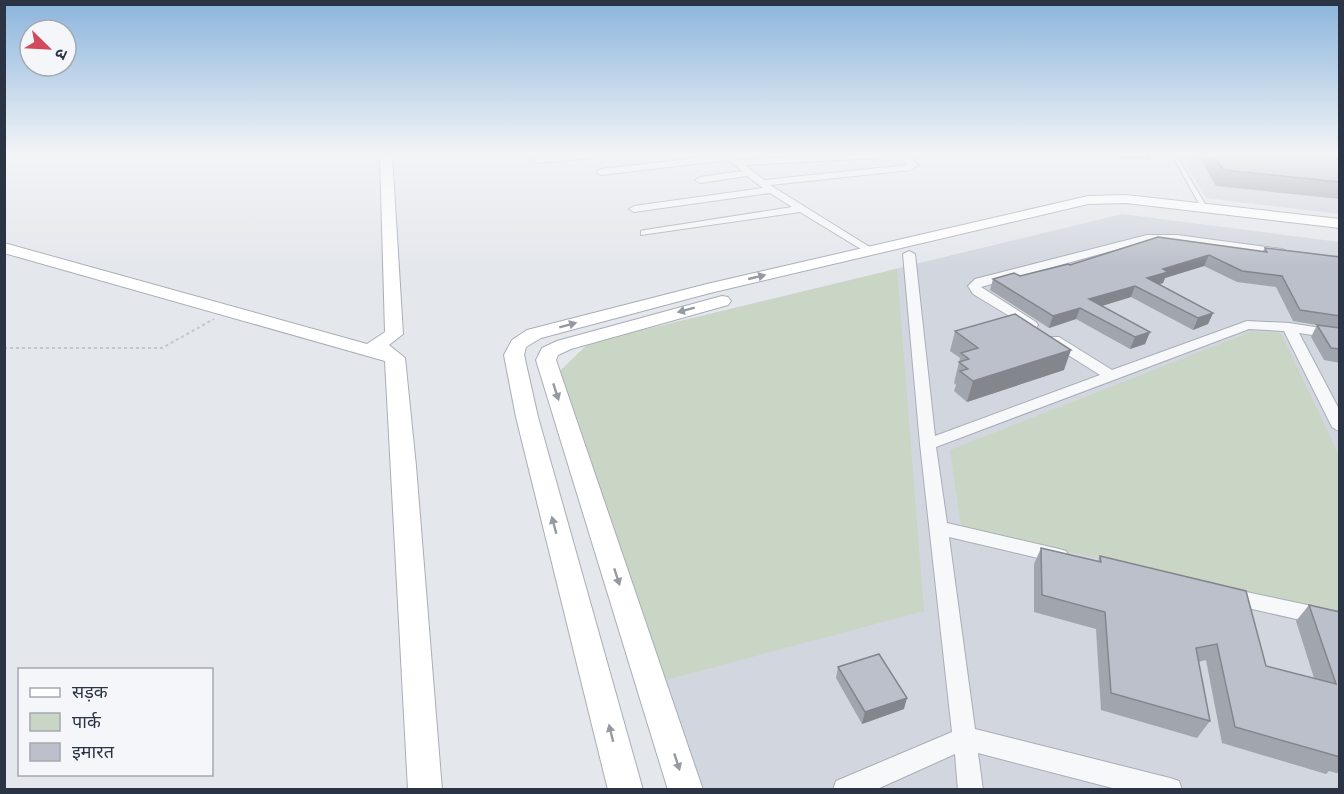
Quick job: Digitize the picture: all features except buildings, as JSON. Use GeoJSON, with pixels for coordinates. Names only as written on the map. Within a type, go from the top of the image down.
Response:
{"type":"FeatureCollection","features":[{"type":"Feature","properties":{"kind":"street"},"geometry":{"type":"LineString","coordinates":[[388,192],[394,334],[376,344],[396,358],[403,431],[408,543],[425,789]]}},
{"type":"Feature","properties":{"kind":"street"},"geometry":{"type":"LineString","coordinates":[[634,209],[757,192]]}},
{"type":"Feature","properties":{"kind":"street"},"geometry":{"type":"LineString","coordinates":[[775,192],[869,251]]}},
{"type":"Feature","properties":{"kind":"street"},"geometry":{"type":"LineString","coordinates":[[626,789],[527,417],[514,355],[515,347],[522,339],[624,310],[1088,200],[1118,198],[1340,224]]}},
{"type":"Feature","properties":{"kind":"street"},"geometry":{"type":"LineString","coordinates":[[686,789],[546,360],[549,352],[555,348],[648,320],[992,232],[1117,207],[1340,232]]}},
{"type":"Feature","properties":{"kind":"street"},"geometry":{"type":"LineString","coordinates":[[645,233],[801,209]]}},
{"type":"Feature","properties":{"kind":"street"},"geometry":{"type":"LineString","coordinates":[[1110,375],[977,291],[974,286],[979,282],[1147,238],[1177,238],[1293,254]]}},
{"type":"Feature","properties":{"kind":"street"},"geometry":{"type":"LineString","coordinates":[[4,248],[396,358]]}},
{"type":"Feature","properties":{"kind":"street"},"geometry":{"type":"LineString","coordinates":[[909,254],[928,444],[971,789]]}},
{"type":"Feature","properties":{"kind":"street"},"geometry":{"type":"LineString","coordinates":[[928,444],[1247,325],[1289,327],[1340,335]]}},
{"type":"Feature","properties":{"kind":"street"},"geometry":{"type":"LineString","coordinates":[[1289,327],[1340,427]]}},
{"type":"Feature","properties":{"kind":"street"},"geometry":{"type":"LineString","coordinates":[[522,339],[555,348]]}},
{"type":"Feature","properties":{"kind":"street"},"geometry":{"type":"LineString","coordinates":[[938,528],[1075,560]]}},
{"type":"Feature","properties":{"kind":"street"},"geometry":{"type":"LineString","coordinates":[[1213,592],[1340,621]]}},
{"type":"Feature","properties":{"kind":"street"},"geometry":{"type":"LineString","coordinates":[[845,789],[965,738],[1170,789]]}},
{"type":"Feature","properties":{"kind":"lane"},"geometry":{"type":"LineString","coordinates":[[1195,192],[1205,209]]}},
{"type":"Feature","properties":{"kind":"path"},"geometry":{"type":"LineString","coordinates":[[4,348],[162,348],[175,343],[229,311]]}},
{"type":"Feature","properties":{"kind":"shaded area"},"geometry":{"type":"Polygon","coordinates":[[[1203,192],[1339,192],[1339,214],[1206,198],[1203,192]]]}},
{"type":"Feature","properties":{"kind":"shaded area"},"geometry":{"type":"Polygon","coordinates":[[[1122,214],[1339,242],[1339,789],[703,789],[560,371],[589,343],[1122,214]]]}},
{"type":"Feature","properties":{"kind":"green space"},"geometry":{"type":"Polygon","coordinates":[[[897,269],[924,611],[666,680],[560,371],[589,343],[897,269]]]}},
{"type":"Feature","properties":{"kind":"green space"},"geometry":{"type":"Polygon","coordinates":[[[1253,331],[1281,333],[1339,455],[1339,614],[961,527],[950,450],[1253,331]]]}}]}
